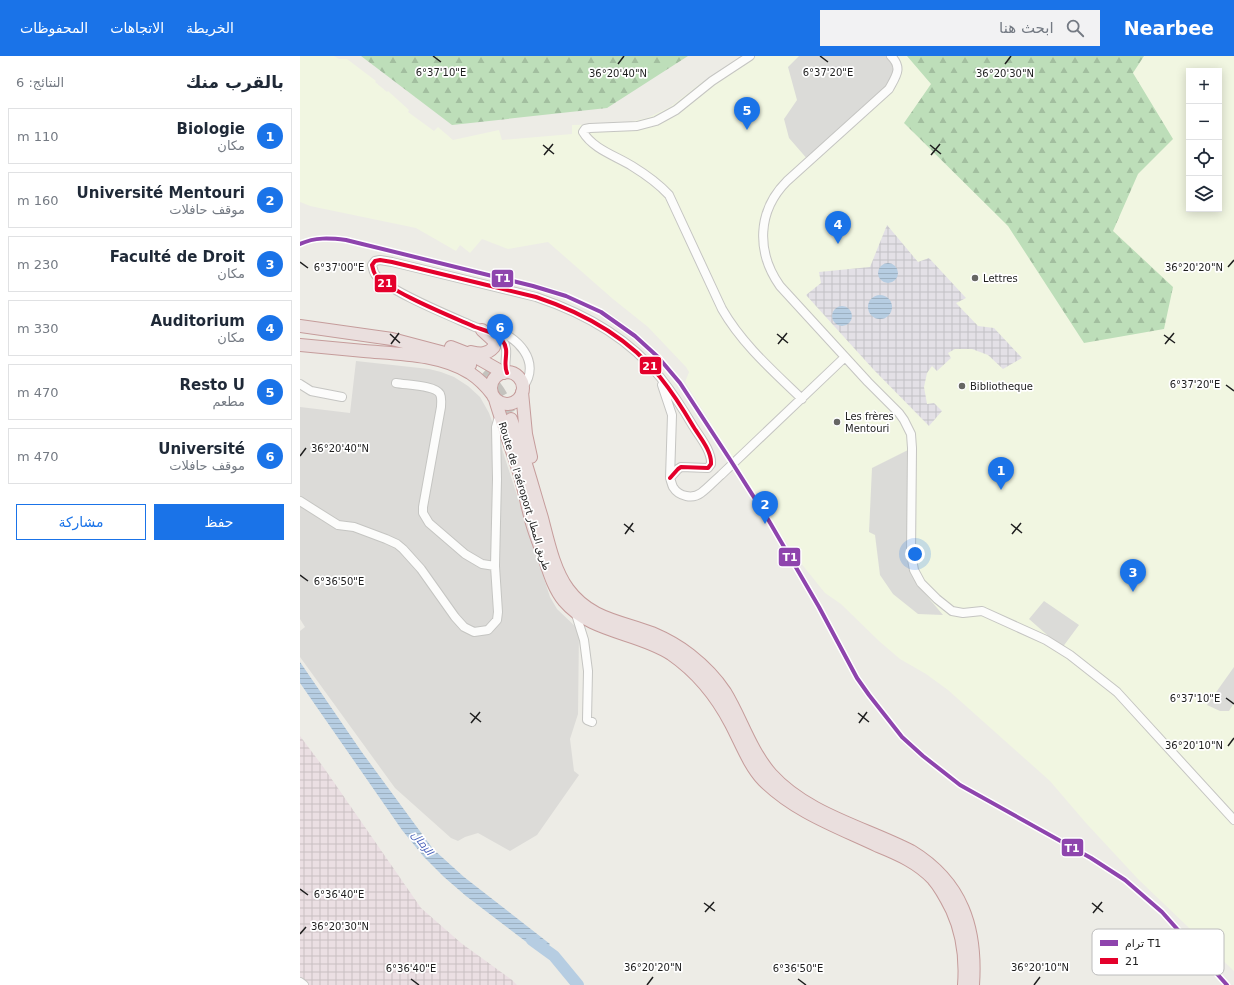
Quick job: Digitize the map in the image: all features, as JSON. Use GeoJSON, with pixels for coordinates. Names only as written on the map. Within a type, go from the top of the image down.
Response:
{"type":"FeatureCollection","features":[{"type":"Feature","properties":{"kind":"highway"},"geometry":{"type":"LineString","coordinates":[[300,326],[392,339],[445,353],[458,358],[483,372]]}},
{"type":"Feature","properties":{"kind":"highway"},"geometry":{"type":"LineString","coordinates":[[392,339],[408,338],[438,343],[478,354],[488,353],[494,347],[494,341],[482,330]]}},
{"type":"Feature","properties":{"kind":"highway","name":"Route de l'aéroport طريق المطار"},"geometry":{"type":"LineString","coordinates":[[300,345],[408,355],[441,361],[459,367],[480,381],[494,396],[506,418],[560,574],[579,603],[607,619],[662,637],[675,644],[704,666],[714,677],[725,692],[763,762],[779,782],[793,793],[824,812],[921,857],[939,872],[955,893],[968,922],[973,953],[973,985]]}},
{"type":"Feature","properties":{"kind":"highway"},"geometry":{"type":"LineString","coordinates":[[455,348],[488,363],[505,373]]}},
{"type":"Feature","properties":{"kind":"highway"},"geometry":{"type":"LineString","coordinates":[[522,390],[517,400],[513,403],[503,404],[494,396],[492,383],[499,375],[505,373],[512,373],[519,379],[522,390],[528,446],[556,547],[560,574]]}},
{"type":"Feature","properties":{"kind":"highway","name":"Route de l'aéroport طريق المطار"},"geometry":{"type":"LineString","coordinates":[[506,418],[532,523],[548,570],[559,594],[565,602],[584,619],[655,645],[671,654],[696,675],[720,705],[756,770],[785,800],[827,823],[906,859],[933,879],[947,900],[962,937],[964,956],[964,985]]}},
{"type":"Feature","properties":{"kind":"street"},"geometry":{"type":"LineString","coordinates":[[750,56],[712,81],[676,110],[656,121],[637,126],[590,128],[585,129],[583,132],[593,144],[649,177],[660,185],[669,195],[730,323],[742,339],[802,399]]}},
{"type":"Feature","properties":{"kind":"street"},"geometry":{"type":"LineString","coordinates":[[891,56],[895,60],[898,68],[889,89],[780,187],[771,202],[764,225],[763,239],[765,254],[770,270],[776,280],[845,357],[899,413],[911,434],[911,554],[917,576],[926,589],[952,611],[963,613],[982,611],[1046,640],[1070,655],[1116,692],[1234,820]]}},
{"type":"Feature","properties":{"kind":"street"},"geometry":{"type":"LineString","coordinates":[[505,373],[507,354],[504,343],[500,338],[446,314],[388,285],[374,274],[372,265],[375,261],[380,260],[392,262],[508,290],[558,305],[596,322],[618,337],[660,377],[701,439],[712,459],[708,468],[681,467],[670,478]]}},
{"type":"Feature","properties":{"kind":"street"},"geometry":{"type":"LineString","coordinates":[[482,330],[489,329],[498,331],[510,336],[521,346],[527,356],[529,370],[528,379],[522,390]]}},
{"type":"Feature","properties":{"kind":"street"},"geometry":{"type":"LineString","coordinates":[[660,377],[672,415],[670,478],[672,486],[680,494],[687,497],[700,494],[845,357]]}},
{"type":"Feature","properties":{"kind":"street"},"geometry":{"type":"LineString","coordinates":[[396,383],[433,388],[441,395],[442,399],[423,507],[425,518],[465,554],[482,564],[495,566]]}},
{"type":"Feature","properties":{"kind":"street"},"geometry":{"type":"LineString","coordinates":[[300,384],[311,391],[342,397]]}},
{"type":"Feature","properties":{"kind":"street"},"geometry":{"type":"LineString","coordinates":[[300,501],[338,526],[354,527],[393,542],[403,549],[421,569],[455,618],[464,627],[478,632],[488,630],[497,620],[498,609],[495,566],[497,479],[496,427],[498,420],[506,418]]}},
{"type":"Feature","properties":{"kind":"street"},"geometry":{"type":"LineString","coordinates":[[575,612],[584,640],[588,671],[587,720],[592,722]]}},
{"type":"Feature","properties":{"kind":"street"},"geometry":{"type":"LineString","coordinates":[[300,982],[304,985]]}},
{"type":"Feature","properties":{"kind":"shaded area"},"geometry":{"type":"Polygon","coordinates":[[[300,56],[334,56],[339,59],[347,59],[376,81],[375,82],[387,92],[388,91],[409,110],[408,112],[434,131],[438,127],[453,140],[499,130],[502,140],[572,134],[572,125],[620,124],[647,118],[670,107],[701,83],[742,56],[1234,56],[1234,971],[1224,961],[1224,929],[1190,929],[1138,879],[1086,823],[1050,781],[948,690],[926,674],[900,659],[841,604],[825,593],[792,552],[685,382],[689,372],[686,367],[648,327],[613,299],[548,242],[508,249],[482,239],[470,253],[460,245],[456,251],[416,228],[310,206],[300,202],[300,56]]]}},
{"type":"Feature","properties":{"kind":"shaded area"},"geometry":{"type":"Polygon","coordinates":[[[799,56],[889,56],[897,73],[889,88],[809,161],[789,138],[784,119],[797,100],[788,67],[799,56]]]}},
{"type":"Feature","properties":{"kind":"shaded area"},"geometry":{"type":"Polygon","coordinates":[[[887,225],[918,262],[929,258],[966,298],[956,303],[978,326],[994,328],[1022,358],[1003,369],[988,355],[972,349],[955,349],[948,353],[951,358],[937,371],[932,366],[927,373],[924,387],[927,404],[934,403],[942,411],[929,426],[873,369],[806,295],[821,283],[819,272],[870,267],[887,225]]]}},
{"type":"Feature","properties":{"kind":"shaded area"},"geometry":{"type":"Polygon","coordinates":[[[356,361],[429,369],[441,372],[454,377],[468,386],[480,397],[489,413],[502,449],[550,597],[557,609],[579,630],[578,714],[570,739],[574,771],[579,775],[537,835],[510,851],[478,833],[458,841],[451,838],[395,788],[300,657],[300,631],[305,627],[300,619],[300,407],[350,413],[356,361]]]}},
{"type":"Feature","properties":{"kind":"shaded area"},"geometry":{"type":"Polygon","coordinates":[[[912,448],[907,561],[916,583],[943,615],[918,614],[893,594],[880,575],[875,535],[869,532],[872,468],[912,448]]]}},
{"type":"Feature","properties":{"kind":"shaded area"},"geometry":{"type":"Polygon","coordinates":[[[1044,601],[1079,625],[1062,648],[1029,619],[1044,601]]]}},
{"type":"Feature","properties":{"kind":"shaded area"},"geometry":{"type":"Polygon","coordinates":[[[1234,667],[1234,703],[1229,711],[1220,711],[1207,705],[1234,667]]]}},
{"type":"Feature","properties":{"kind":"shaded area"},"geometry":{"type":"Polygon","coordinates":[[[300,736],[324,768],[421,908],[461,943],[517,985],[300,985],[300,736]]]}},
{"type":"Feature","properties":{"kind":"green space"},"geometry":{"type":"Polygon","coordinates":[[[361,56],[688,56],[607,108],[452,125],[361,56]]]}},
{"type":"Feature","properties":{"kind":"green space"},"geometry":{"type":"Polygon","coordinates":[[[907,56],[1144,56],[1133,73],[1173,139],[1138,174],[1113,231],[1173,287],[1164,329],[1084,343],[1008,226],[904,123],[931,84],[907,56]]]}},
{"type":"Feature","properties":{"kind":"water"},"geometry":{"type":"Polygon","coordinates":[[[888,263],[895,266],[898,273],[895,280],[888,283],[881,280],[878,273],[881,266],[888,263]]]}},
{"type":"Feature","properties":{"kind":"water"},"geometry":{"type":"Polygon","coordinates":[[[880,295],[889,298],[892,307],[889,316],[880,319],[871,316],[868,307],[871,298],[880,295]]]}},
{"type":"Feature","properties":{"kind":"water"},"geometry":{"type":"Polygon","coordinates":[[[842,306],[849,309],[852,316],[849,323],[842,326],[835,323],[832,316],[835,309],[842,306]]]}},
{"type":"Feature","properties":{"kind":"water"},"geometry":{"type":"Polygon","coordinates":[[[300,662],[361,751],[433,849],[464,877],[550,944],[542,954],[466,896],[424,857],[402,830],[300,683],[300,662]]]}},
{"type":"Feature","properties":{"kind":"waterway","name":"الرمال"},"geometry":{"type":"LineString","coordinates":[[532,940],[554,956],[578,985]]}},
{"type":"Feature","properties":{"kind":"tunnel"},"geometry":{"type":"LineString","coordinates":[[483,373],[493,383],[500,394],[511,419]]}},
{"type":"Feature","properties":{"kind":"tram line","name":"T1"},"geometry":{"type":"LineString","coordinates":[[300,244],[311,240],[346,240],[533,286],[566,296],[601,312],[635,336],[658,357],[680,383],[769,521],[819,607],[857,678],[902,737],[923,756],[960,785],[1091,858],[1125,880],[1162,912],[1177,929]]}},
{"type":"Feature","properties":{"kind":"tram line","name":"T1"},"geometry":{"type":"LineString","coordinates":[[1218,975],[1227,985]]}},
{"type":"Feature","properties":{"kind":"transit line","name":"21"},"geometry":{"type":"LineString","coordinates":[[507,373],[505,365],[506,348],[505,344],[500,338],[421,303],[392,288],[381,281],[373,271],[372,265],[375,261],[380,260],[392,262],[536,297],[554,303],[588,319],[619,338],[634,350],[660,377],[702,439],[711,459],[711,464],[708,468],[681,467],[670,478]]}},
{"type":"Feature","properties":{"kind":"place","name":"Resto U"},"geometry":{"type":"Point","coordinates":[747,130]}},
{"type":"Feature","properties":{"kind":"place","name":"Auditorium"},"geometry":{"type":"Point","coordinates":[838,244]}},
{"type":"Feature","properties":{"kind":"place","name":"Lettres"},"geometry":{"type":"Point","coordinates":[975,278]}},
{"type":"Feature","properties":{"kind":"place","name":"Université"},"geometry":{"type":"Point","coordinates":[500,347]}},
{"type":"Feature","properties":{"kind":"place","name":"Bibliotheque"},"geometry":{"type":"Point","coordinates":[962,386]}},
{"type":"Feature","properties":{"kind":"place","name":"Les frères Mentouri"},"geometry":{"type":"Point","coordinates":[837,422]}},
{"type":"Feature","properties":{"kind":"place","name":"Biologie"},"geometry":{"type":"Point","coordinates":[1001,490]}},
{"type":"Feature","properties":{"kind":"place","name":"Université Mentouri"},"geometry":{"type":"Point","coordinates":[765,524]}},
{"type":"Feature","properties":{"kind":"place","name":"Faculté de Droit"},"geometry":{"type":"Point","coordinates":[1133,592]}}]}
